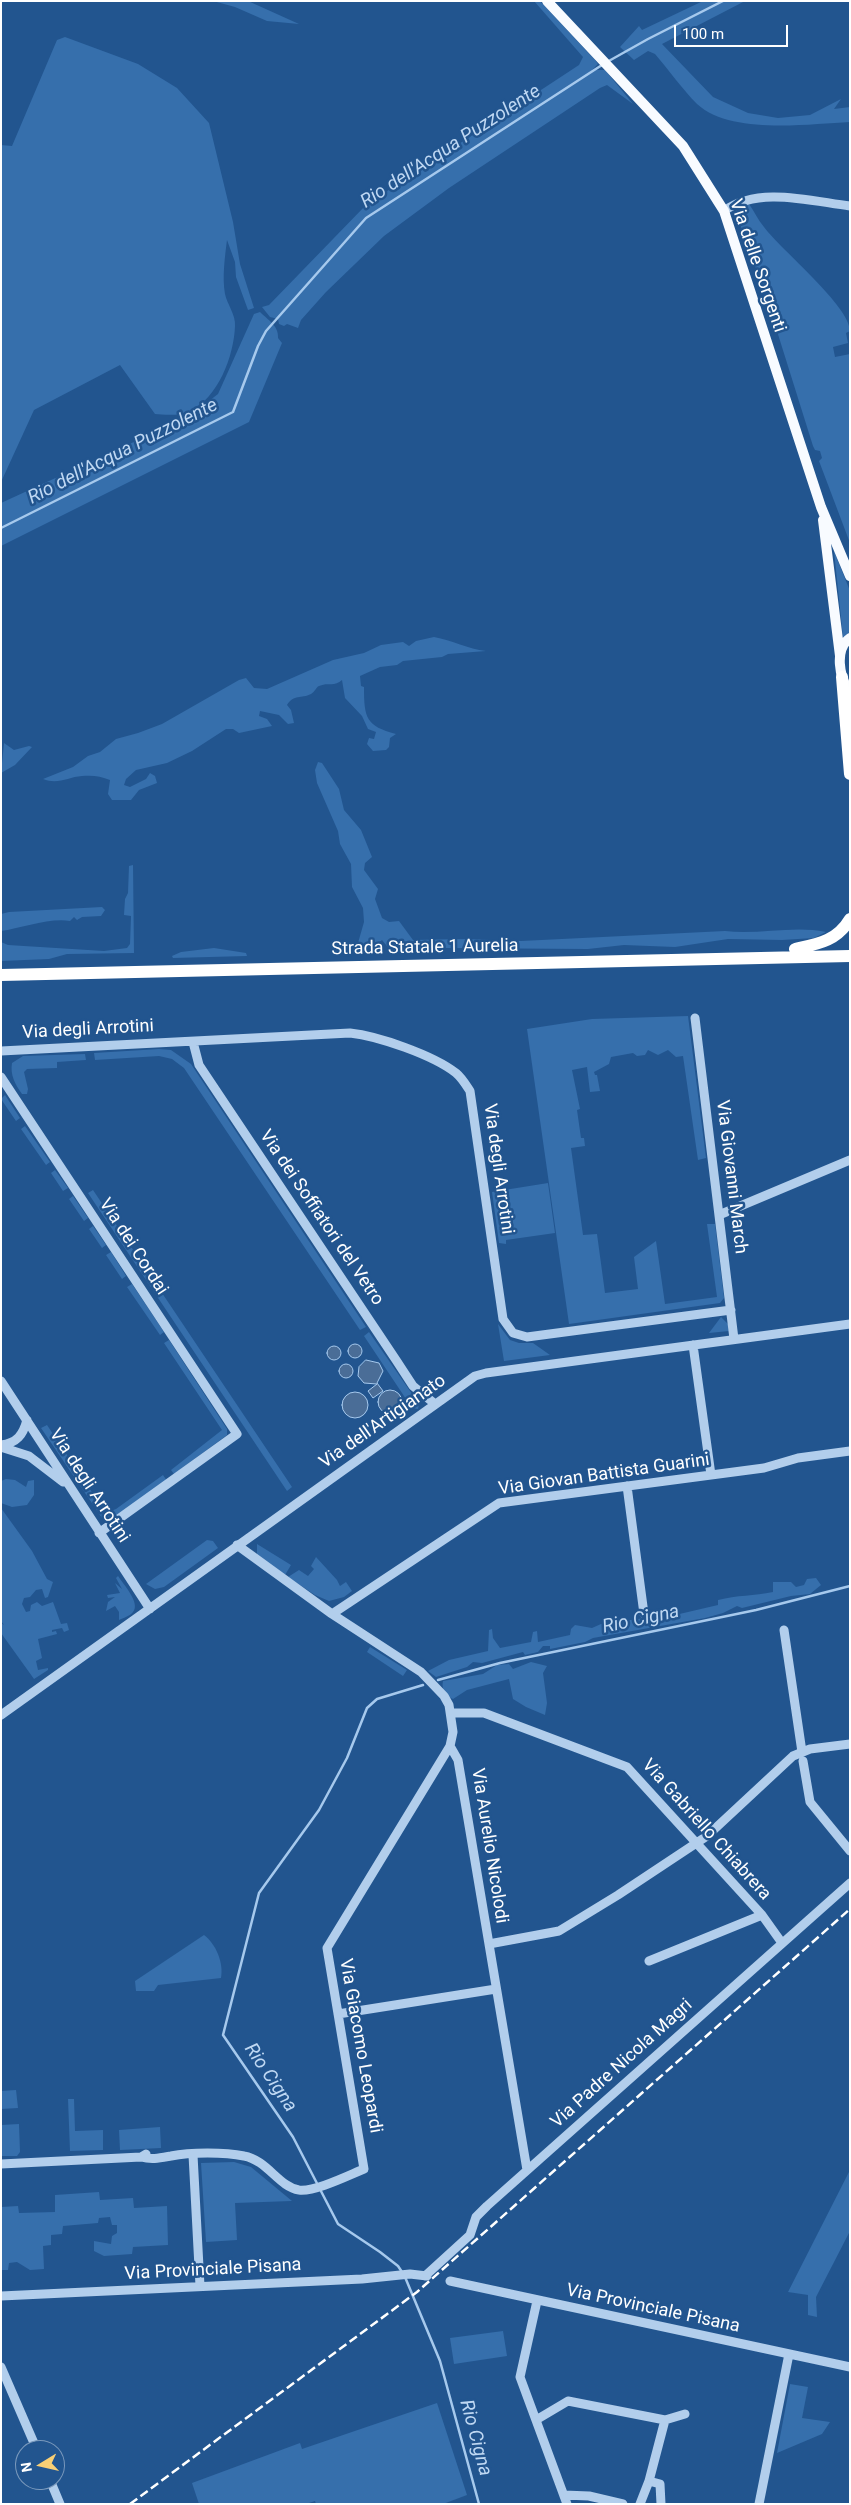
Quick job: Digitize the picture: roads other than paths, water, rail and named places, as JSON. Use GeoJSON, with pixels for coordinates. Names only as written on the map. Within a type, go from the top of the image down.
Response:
{"type":"FeatureCollection","features":[{"type":"Feature","properties":{"kind":"highway"},"geometry":{"type":"LineString","coordinates":[[842,677],[848,717],[850,774]]}},
{"type":"Feature","properties":{"kind":"highway"},"geometry":{"type":"LineString","coordinates":[[795,949],[832,938],[842,930],[850,919]]}},
{"type":"Feature","properties":{"kind":"highway","name":"Strada Statale 1 Aurelia"},"geometry":{"type":"LineString","coordinates":[[1,966],[850,948]]}},
{"type":"Feature","properties":{"kind":"highway","name":"Strada Statale 1 Aurelia"},"geometry":{"type":"LineString","coordinates":[[1,975],[850,956]]}},
{"type":"Feature","properties":{"kind":"main road","name":"Via delle Sorgenti"},"geometry":{"type":"LineString","coordinates":[[547,1],[683,146],[724,211],[821,506],[850,576]]}},
{"type":"Feature","properties":{"kind":"main road","name":"Via delle Sorgenti"},"geometry":{"type":"LineString","coordinates":[[821,506],[842,677],[850,692]]}},
{"type":"Feature","properties":{"kind":"main road"},"geometry":{"type":"LineString","coordinates":[[840,656],[844,644],[850,638]]}},
{"type":"Feature","properties":{"kind":"street"},"geometry":{"type":"LineString","coordinates":[[724,211],[734,203],[764,196],[850,206]]}},
{"type":"Feature","properties":{"kind":"street","name":"Via Giovanni March"},"geometry":{"type":"LineString","coordinates":[[695,1018],[734,1339]]}},
{"type":"Feature","properties":{"kind":"street","name":"Via degli Arrotini"},"geometry":{"type":"LineString","coordinates":[[1,1051],[342,1033],[363,1034],[429,1058],[458,1074],[467,1086],[472,1098],[503,1319],[513,1333],[527,1337],[731,1310]]}},
{"type":"Feature","properties":{"kind":"street","name":"Via dei Soffiatori del Vetro"},"geometry":{"type":"LineString","coordinates":[[193,1042],[199,1065],[413,1386],[435,1404]]}},
{"type":"Feature","properties":{"kind":"street","name":"Via dei Cordai"},"geometry":{"type":"LineString","coordinates":[[1,1077],[237,1434],[100,1533]]}},
{"type":"Feature","properties":{"kind":"street"},"geometry":{"type":"LineString","coordinates":[[719,1215],[850,1160]]}},
{"type":"Feature","properties":{"kind":"street","name":"Via dell'Artigianato"},"geometry":{"type":"LineString","coordinates":[[1,1715],[475,1376],[850,1324]]}},
{"type":"Feature","properties":{"kind":"street"},"geometry":{"type":"LineString","coordinates":[[692,1345],[711,1475]]}},
{"type":"Feature","properties":{"kind":"street","name":"Via degli Arrotini"},"geometry":{"type":"LineString","coordinates":[[1,1381],[150,1609]]}},
{"type":"Feature","properties":{"kind":"street"},"geometry":{"type":"LineString","coordinates":[[4,1445],[21,1436],[27,1420]]}},
{"type":"Feature","properties":{"kind":"street"},"geometry":{"type":"LineString","coordinates":[[4,1445],[29,1456],[71,1489]]}},
{"type":"Feature","properties":{"kind":"street","name":"Via Giovan Battista Guarini"},"geometry":{"type":"LineString","coordinates":[[332,1614],[498,1504],[764,1468],[798,1458],[850,1451]]}},
{"type":"Feature","properties":{"kind":"street"},"geometry":{"type":"LineString","coordinates":[[627,1486],[644,1614]]}},
{"type":"Feature","properties":{"kind":"street","name":"Via Aurelio Nicolodi"},"geometry":{"type":"LineString","coordinates":[[237,1545],[332,1614],[421,1672],[446,1699],[451,1713],[454,1734],[450,1746],[458,1760],[527,2170]]}},
{"type":"Feature","properties":{"kind":"street"},"geometry":{"type":"LineString","coordinates":[[784,1630],[810,1802],[850,1851]]}},
{"type":"Feature","properties":{"kind":"street","name":"Via Gabriello Chiabrera"},"geometry":{"type":"LineString","coordinates":[[451,1713],[484,1713],[627,1767],[762,1915],[782,1943]]}},
{"type":"Feature","properties":{"kind":"street"},"geometry":{"type":"LineString","coordinates":[[489,1944],[559,1931],[648,1876],[707,1836],[785,1762],[823,1746],[850,1744]]}},
{"type":"Feature","properties":{"kind":"street","name":"Via Giacomo Leopardi"},"geometry":{"type":"LineString","coordinates":[[1,2164],[141,2156],[148,2153],[164,2153],[171,2156],[228,2154],[252,2157],[290,2187],[299,2190],[326,2183],[364,2168],[327,1948],[450,1746]]}},
{"type":"Feature","properties":{"kind":"street","name":"Via Padre Nicola Magri"},"geometry":{"type":"LineString","coordinates":[[426,2276],[470,2235],[481,2211],[850,1883]]}},
{"type":"Feature","properties":{"kind":"street"},"geometry":{"type":"LineString","coordinates":[[650,1961],[762,1915]]}},
{"type":"Feature","properties":{"kind":"street"},"geometry":{"type":"LineString","coordinates":[[338,2014],[496,1989]]}},
{"type":"Feature","properties":{"kind":"street"},"geometry":{"type":"LineString","coordinates":[[193,2155],[200,2286]]}},
{"type":"Feature","properties":{"kind":"street","name":"Via Provinciale Pisana"},"geometry":{"type":"LineString","coordinates":[[1,2296],[391,2277],[410,2274],[426,2276]]}},
{"type":"Feature","properties":{"kind":"street","name":"Via Provinciale Pisana"},"geometry":{"type":"LineString","coordinates":[[450,2281],[850,2367]]}},
{"type":"Feature","properties":{"kind":"street"},"geometry":{"type":"LineString","coordinates":[[537,2301],[520,2377],[565,2499],[589,2496],[623,2504]]}},
{"type":"Feature","properties":{"kind":"street"},"geometry":{"type":"LineString","coordinates":[[759,2504],[789,2354]]}},
{"type":"Feature","properties":{"kind":"street"},"geometry":{"type":"LineString","coordinates":[[1,2367],[33,2440]]}},
{"type":"Feature","properties":{"kind":"street"},"geometry":{"type":"LineString","coordinates":[[536,2420],[568,2401],[665,2420],[684,2414]]}},
{"type":"Feature","properties":{"kind":"street"},"geometry":{"type":"LineString","coordinates":[[640,2504],[650,2481],[665,2420]]}},
{"type":"Feature","properties":{"kind":"street"},"geometry":{"type":"LineString","coordinates":[[650,2481],[660,2484],[661,2504]]}},
{"type":"Feature","properties":{"kind":"street"},"geometry":{"type":"LineString","coordinates":[[54,2490],[60,2504]]}},
{"type":"Feature","properties":{"kind":"waterway","name":"Rio dell'Acqua Puzzolente"},"geometry":{"type":"LineString","coordinates":[[607,62],[723,1]]}},
{"type":"Feature","properties":{"kind":"waterway","name":"Rio dell'Acqua Puzzolente"},"geometry":{"type":"LineString","coordinates":[[1,528],[233,412],[258,346],[266,331],[366,218],[602,65]]}},
{"type":"Feature","properties":{"kind":"waterway","name":"Rio Cigna"},"geometry":{"type":"LineString","coordinates":[[438,1680],[500,1663],[756,1610],[850,1586]]}},
{"type":"Feature","properties":{"kind":"waterway","name":"Rio Cigna"},"geometry":{"type":"LineString","coordinates":[[402,2272],[398,2266],[380,2252],[338,2224],[293,2137],[223,2035],[259,1893],[319,1810],[347,1758],[367,1708],[377,1699],[423,1685]]}},
{"type":"Feature","properties":{"kind":"waterway","name":"Rio Cigna"},"geometry":{"type":"LineString","coordinates":[[405,2277],[440,2361],[479,2504]]}},
{"type":"Feature","properties":{"kind":"railway"},"geometry":{"type":"LineString","coordinates":[[130,2504],[417,2292],[850,1909]]}}]}
